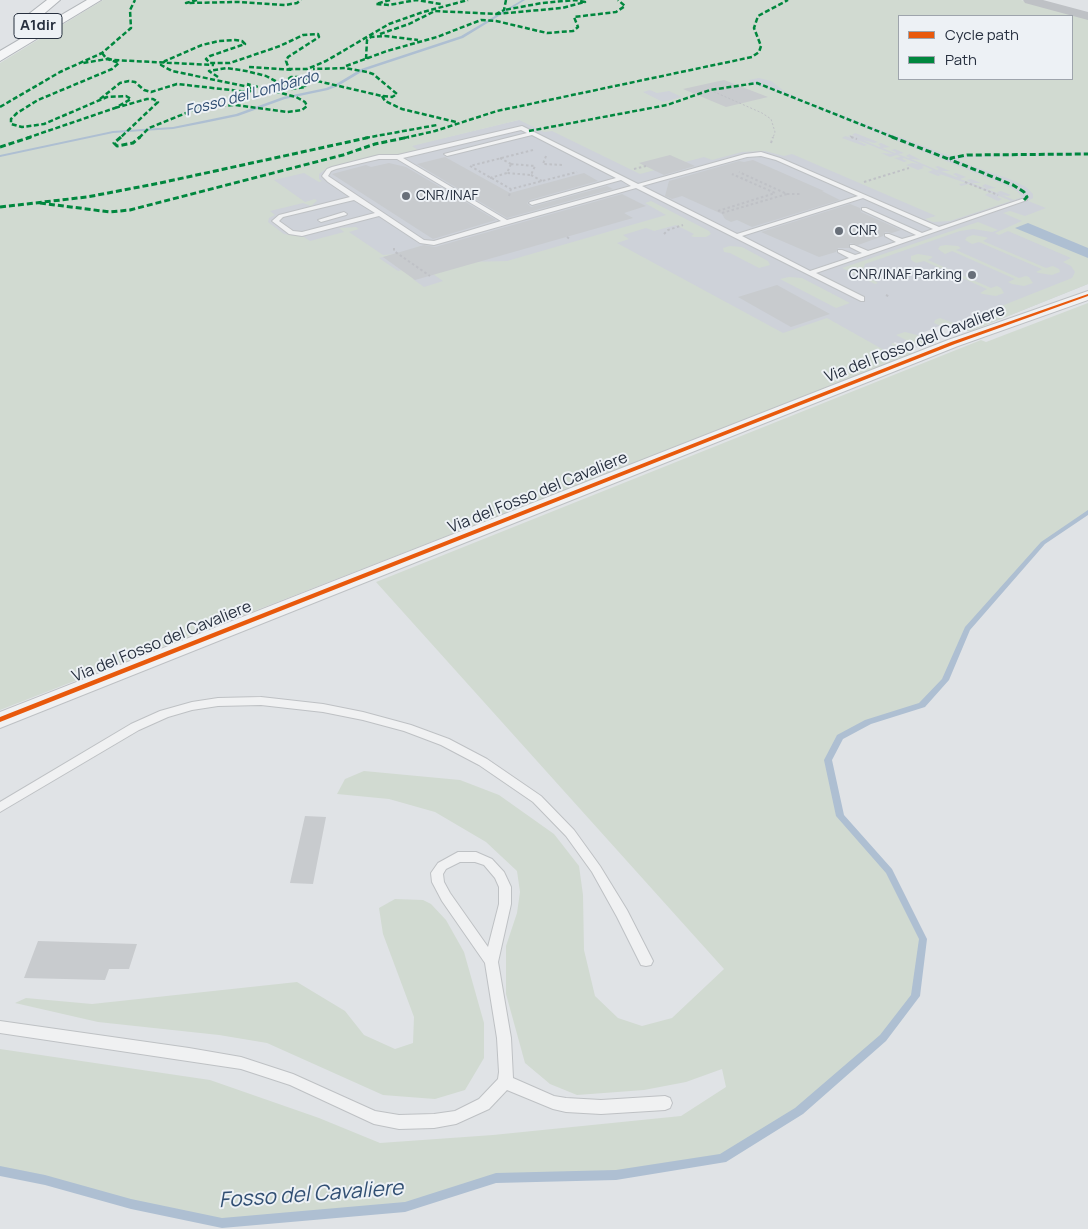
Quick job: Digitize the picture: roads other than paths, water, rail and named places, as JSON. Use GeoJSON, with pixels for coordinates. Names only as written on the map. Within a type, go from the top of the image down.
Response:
{"type":"FeatureCollection","features":[{"type":"Feature","properties":{"kind":"highway","name":"A1dir"},"geometry":{"type":"LineString","coordinates":[[54,0],[25,22],[59,0]]}},
{"type":"Feature","properties":{"kind":"highway","name":"A1dir"},"geometry":{"type":"LineString","coordinates":[[0,52],[76,0]]}},
{"type":"Feature","properties":{"kind":"highway"},"geometry":{"type":"LineString","coordinates":[[0,57],[95,0]]}},
{"type":"Feature","properties":{"kind":"main road"},"geometry":{"type":"LineString","coordinates":[[1029,0],[1088,16]]}},
{"type":"Feature","properties":{"kind":"main road"},"geometry":{"type":"LineString","coordinates":[[1044,0],[1088,12]]}},
{"type":"Feature","properties":{"kind":"street","name":"Via del Fosso del Cavaliere"},"geometry":{"type":"LineString","coordinates":[[0,720],[953,343],[1088,295]]}},
{"type":"Feature","properties":{"kind":"lane"},"geometry":{"type":"LineString","coordinates":[[512,122],[861,298]]}},
{"type":"Feature","properties":{"kind":"lane"},"geometry":{"type":"LineString","coordinates":[[522,128],[398,158],[379,157],[334,168],[326,173],[326,178],[426,243],[440,242],[747,155],[761,154],[778,159],[939,229]]}},
{"type":"Feature","properties":{"kind":"lane"},"geometry":{"type":"LineString","coordinates":[[447,154],[533,133]]}},
{"type":"Feature","properties":{"kind":"lane"},"geometry":{"type":"LineString","coordinates":[[398,158],[506,222]]}},
{"type":"Feature","properties":{"kind":"lane"},"geometry":{"type":"LineString","coordinates":[[532,203],[622,178]]}},
{"type":"Feature","properties":{"kind":"lane"},"geometry":{"type":"LineString","coordinates":[[436,188],[445,186]]}},
{"type":"Feature","properties":{"kind":"lane"},"geometry":{"type":"LineString","coordinates":[[736,236],[864,196]]}},
{"type":"Feature","properties":{"kind":"lane"},"geometry":{"type":"LineString","coordinates":[[355,198],[281,216],[275,220],[291,232],[298,234],[380,214]]}},
{"type":"Feature","properties":{"kind":"lane"},"geometry":{"type":"LineString","coordinates":[[810,273],[1021,201]]}},
{"type":"Feature","properties":{"kind":"lane"},"geometry":{"type":"LineString","coordinates":[[864,209],[922,235]]}},
{"type":"Feature","properties":{"kind":"lane"},"geometry":{"type":"LineString","coordinates":[[321,220],[344,214]]}},
{"type":"Feature","properties":{"kind":"lane"},"geometry":{"type":"LineString","coordinates":[[887,235],[902,242]]}},
{"type":"Feature","properties":{"kind":"lane"},"geometry":{"type":"LineString","coordinates":[[852,246],[867,254]]}},
{"type":"Feature","properties":{"kind":"lane"},"geometry":{"type":"LineString","coordinates":[[840,251],[855,258]]}},
{"type":"Feature","properties":{"kind":"lane"},"geometry":{"type":"LineString","coordinates":[[0,808],[135,727],[164,714],[192,706],[218,702],[261,701],[323,708],[364,716],[407,728],[445,742],[483,762],[537,799],[570,833],[596,869],[646,960]]}},
{"type":"Feature","properties":{"kind":"lane"},"geometry":{"type":"LineString","coordinates":[[0,1027],[189,1054],[241,1064],[293,1080],[364,1113],[399,1122],[434,1122],[466,1114],[484,1104],[505,1082],[507,1060],[492,962],[505,904],[503,882],[497,870],[488,862],[476,857],[458,857],[442,866],[438,873],[438,882],[446,897],[492,962]]}},
{"type":"Feature","properties":{"kind":"lane"},"geometry":{"type":"LineString","coordinates":[[505,1082],[552,1102],[566,1105],[601,1107],[665,1103]]}},
{"type":"Feature","properties":{"kind":"water"},"geometry":{"type":"Polygon","coordinates":[[[1028,223],[1088,248],[1088,258],[1015,228],[1028,223]]]}},
{"type":"Feature","properties":{"kind":"waterway","name":"Fosso del Lombardo"},"geometry":{"type":"LineString","coordinates":[[0,156],[113,132],[173,128],[204,122],[237,115],[284,98],[327,89],[362,70],[462,37],[524,0]]}},
{"type":"Feature","properties":{"kind":"waterway","name":"Fosso del Cavaliere"},"geometry":{"type":"LineString","coordinates":[[0,1171],[45,1180],[131,1204],[222,1223],[405,1207],[496,1178],[616,1175],[722,1159],[799,1111],[883,1038],[915,996],[923,939],[889,871],[840,816],[828,760],[840,737],[868,722],[922,705],[945,680],[967,629],[1043,543],[1088,512]]}},
{"type":"Feature","properties":{"kind":"place","name":"CNR/INAF"},"geometry":{"type":"Point","coordinates":[406,196]}},
{"type":"Feature","properties":{"kind":"place","name":"CNR"},"geometry":{"type":"Point","coordinates":[839,231]}},
{"type":"Feature","properties":{"kind":"place","name":"CNR/INAF Parking"},"geometry":{"type":"Point","coordinates":[972,275]}}]}
